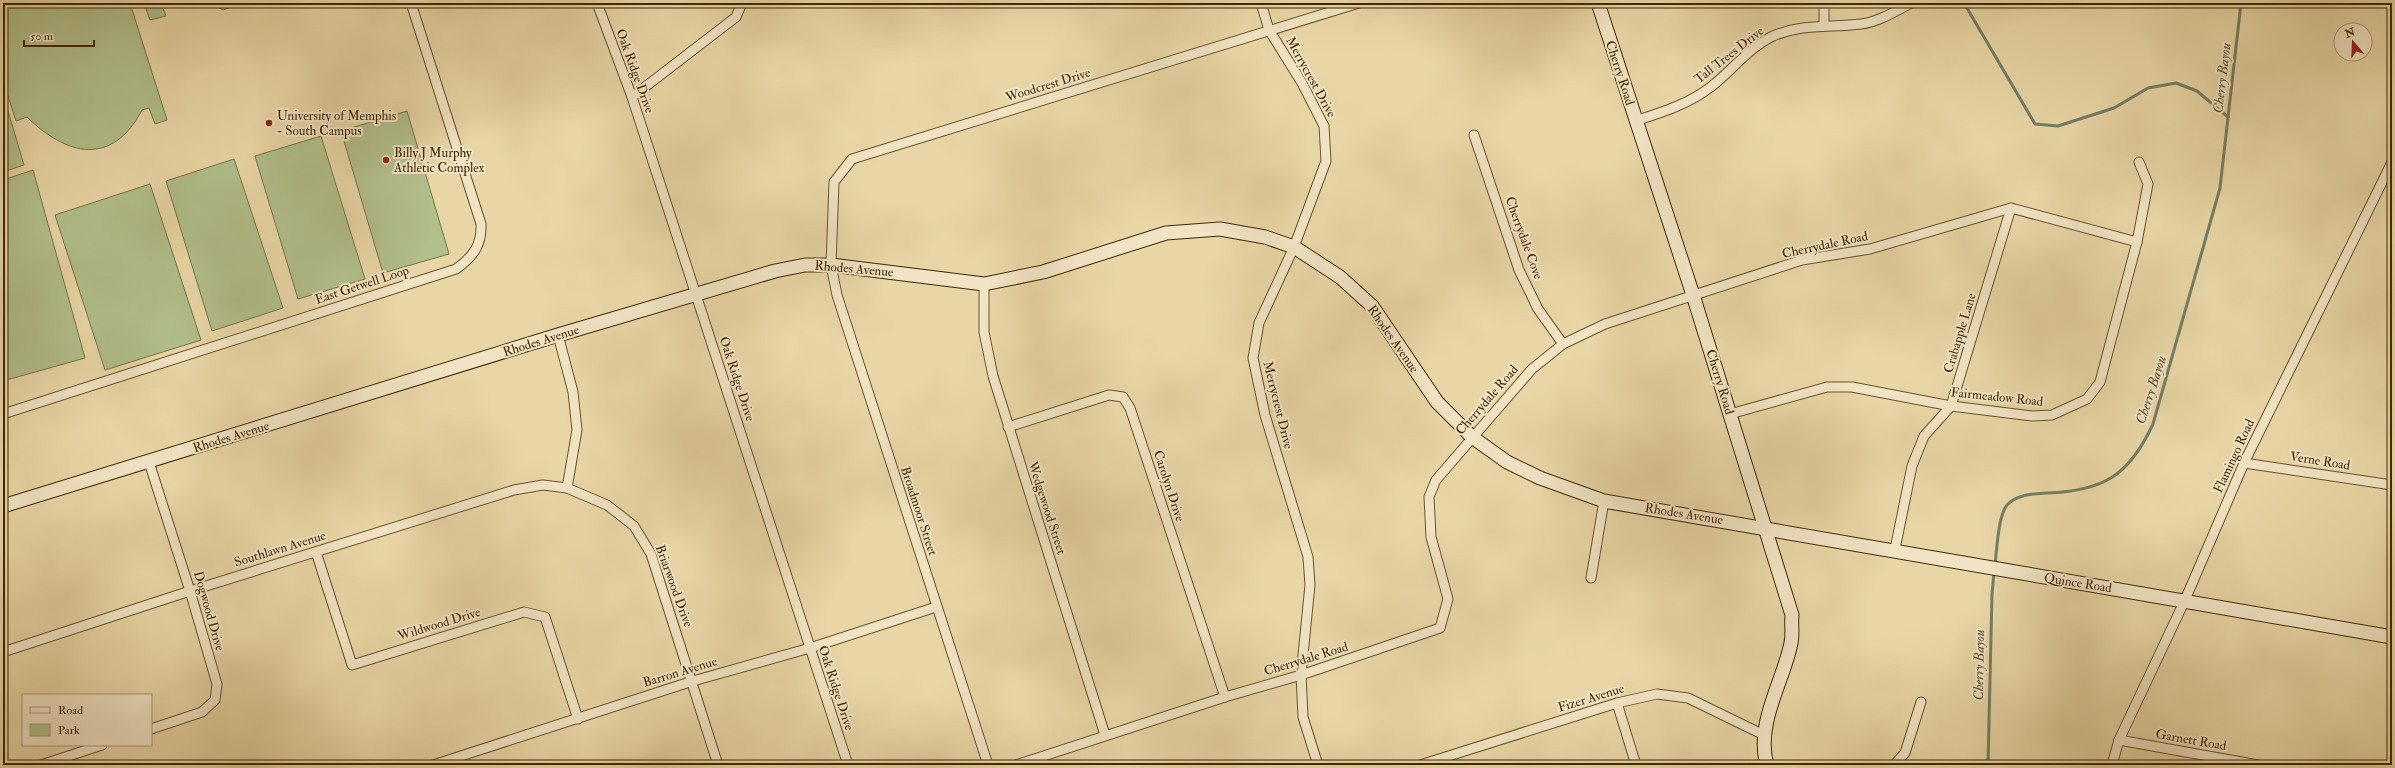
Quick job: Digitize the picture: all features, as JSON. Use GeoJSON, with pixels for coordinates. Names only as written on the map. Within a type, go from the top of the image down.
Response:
{"type":"FeatureCollection","features":[{"type":"Feature","properties":{"kind":"main road","name":"Cherry Road"},"geometry":{"type":"LineString","coordinates":[[1598,3],[1635,121],[1693,295],[1792,615],[1791,642],[1770,704],[1766,736],[1766,765]]}},
{"type":"Feature","properties":{"kind":"main road","name":"Rhodes Avenue"},"geometry":{"type":"LineString","coordinates":[[3,506],[558,335],[775,271],[805,265],[831,265],[984,284],[1043,272],[1166,233],[1220,229],[1265,237],[1294,247],[1340,277],[1372,306],[1437,402],[1472,437],[1507,462],[1540,478],[1604,501],[1764,527]]}},
{"type":"Feature","properties":{"kind":"main road","name":"Quince Road"},"geometry":{"type":"LineString","coordinates":[[1764,527],[2002,571],[2185,600],[2392,636]]}},
{"type":"Feature","properties":{"kind":"street","name":"East Getwell Loop"},"geometry":{"type":"LineString","coordinates":[[3,414],[456,269],[470,259],[481,236],[481,224],[411,3]]}},
{"type":"Feature","properties":{"kind":"street","name":"Oak Ridge Drive"},"geometry":{"type":"LineString","coordinates":[[597,3],[632,97],[848,765]]}},
{"type":"Feature","properties":{"kind":"street"},"geometry":{"type":"LineString","coordinates":[[632,97],[736,17],[742,3]]}},
{"type":"Feature","properties":{"kind":"street","name":"Merrycrest Drive"},"geometry":{"type":"LineString","coordinates":[[1261,3],[1270,30],[1302,83],[1324,126],[1326,161],[1294,247],[1259,323],[1253,358],[1265,415],[1308,556],[1310,585],[1301,675],[1303,717],[1318,765]]}},
{"type":"Feature","properties":{"kind":"street","name":"Woodcrest Drive"},"geometry":{"type":"LineString","coordinates":[[831,265],[834,182],[852,159],[1359,3]]}},
{"type":"Feature","properties":{"kind":"street"},"geometry":{"type":"LineString","coordinates":[[1824,3],[1824,26]]}},
{"type":"Feature","properties":{"kind":"street","name":"Tall Trees Drive"},"geometry":{"type":"LineString","coordinates":[[1635,121],[1687,103],[1712,86],[1770,37],[1798,28],[1862,24],[1887,16],[1911,3]]}},
{"type":"Feature","properties":{"kind":"street","name":"Cherrydale Cove"},"geometry":{"type":"LineString","coordinates":[[1474,135],[1519,270],[1538,309],[1562,344]]}},
{"type":"Feature","properties":{"kind":"street","name":"Fairmeadow Road"},"geometry":{"type":"LineString","coordinates":[[1730,414],[1827,387],[1852,387],[1951,406],[2032,416],[2052,415],[2087,399],[2100,382],[2137,242],[2148,184],[2139,162]]}},
{"type":"Feature","properties":{"kind":"street","name":"Flamingo Road"},"geometry":{"type":"LineString","coordinates":[[2112,765],[2119,740],[2185,600],[2244,462],[2392,162]]}},
{"type":"Feature","properties":{"kind":"street"},"geometry":{"type":"LineString","coordinates":[[2011,208],[2137,242]]}},
{"type":"Feature","properties":{"kind":"street","name":"Cherrydale Road"},"geometry":{"type":"LineString","coordinates":[[1016,765],[1225,697],[1301,675],[1440,628],[1448,599],[1431,537],[1429,497],[1436,480],[1532,370],[1562,344],[1604,324],[1802,260],[1870,249],[2011,208]]}},
{"type":"Feature","properties":{"kind":"street","name":"Crabapple Lane"},"geometry":{"type":"LineString","coordinates":[[1895,550],[1912,466],[1924,436],[1951,406],[2011,208]]}},
{"type":"Feature","properties":{"kind":"street","name":"Broadmoor Street"},"geometry":{"type":"LineString","coordinates":[[831,265],[837,296],[988,765]]}},
{"type":"Feature","properties":{"kind":"street","name":"Wedgewood Street"},"geometry":{"type":"LineString","coordinates":[[984,284],[984,332],[993,376],[1105,735]]}},
{"type":"Feature","properties":{"kind":"street"},"geometry":{"type":"LineString","coordinates":[[558,335],[573,392],[577,430],[567,488]]}},
{"type":"Feature","properties":{"kind":"street","name":"Carolyn Drive"},"geometry":{"type":"LineString","coordinates":[[1008,427],[1109,395],[1123,397],[1130,408],[1225,697]]}},
{"type":"Feature","properties":{"kind":"street","name":"Dogwood Drive"},"geometry":{"type":"LineString","coordinates":[[149,462],[190,591],[217,684],[215,700],[202,712],[152,729]]}},
{"type":"Feature","properties":{"kind":"street","name":"Verne Road"},"geometry":{"type":"LineString","coordinates":[[2244,462],[2392,485]]}},
{"type":"Feature","properties":{"kind":"street","name":"Southlawn Avenue"},"geometry":{"type":"LineString","coordinates":[[3,652],[190,591],[514,490],[543,485],[567,488]]}},
{"type":"Feature","properties":{"kind":"street","name":"Briarwood Drive"},"geometry":{"type":"LineString","coordinates":[[567,488],[607,505],[634,526],[651,554],[718,765]]}},
{"type":"Feature","properties":{"kind":"street"},"geometry":{"type":"LineString","coordinates":[[1591,578],[1604,501]]}},
{"type":"Feature","properties":{"kind":"street","name":"Wildwood Drive"},"geometry":{"type":"LineString","coordinates":[[316,552],[352,665],[524,612],[538,615],[545,617],[578,719]]}},
{"type":"Feature","properties":{"kind":"street","name":"Barron Avenue"},"geometry":{"type":"LineString","coordinates":[[433,765],[692,681],[810,648],[936,607]]}},
{"type":"Feature","properties":{"kind":"street","name":"Fizer Avenue"},"geometry":{"type":"LineString","coordinates":[[1420,765],[1617,703],[1657,694],[1688,698],[1766,736]]}},
{"type":"Feature","properties":{"kind":"street"},"geometry":{"type":"LineString","coordinates":[[1894,765],[1905,754],[1921,702]]}},
{"type":"Feature","properties":{"kind":"street"},"geometry":{"type":"LineString","coordinates":[[1617,703],[1636,765]]}},
{"type":"Feature","properties":{"kind":"street","name":"Garnett Road"},"geometry":{"type":"LineString","coordinates":[[2119,740],[2258,765]]}},
{"type":"Feature","properties":{"kind":"street"},"geometry":{"type":"LineString","coordinates":[[42,765],[99,746]]}},
{"type":"Feature","properties":{"kind":"green space"},"geometry":{"type":"Polygon","coordinates":[[[3,3],[130,3],[167,120],[155,124],[149,108],[142,110],[130,128],[117,141],[103,148],[88,150],[73,147],[58,140],[42,130],[27,117],[16,121],[3,80],[3,3]]]}},
{"type":"Feature","properties":{"kind":"green space"},"geometry":{"type":"Polygon","coordinates":[[[144,3],[161,3],[166,16],[150,20],[144,3]]]}},
{"type":"Feature","properties":{"kind":"green space"},"geometry":{"type":"Polygon","coordinates":[[[210,3],[243,3],[223,10],[210,3]]]}},
{"type":"Feature","properties":{"kind":"green space"},"geometry":{"type":"Polygon","coordinates":[[[3,94],[24,165],[3,172],[3,94]]]}},
{"type":"Feature","properties":{"kind":"green space"},"geometry":{"type":"Polygon","coordinates":[[[407,111],[449,254],[383,273],[341,131],[407,111]]]}},
{"type":"Feature","properties":{"kind":"green space"},"geometry":{"type":"Polygon","coordinates":[[[321,136],[365,279],[298,299],[255,156],[321,136]]]}},
{"type":"Feature","properties":{"kind":"green space"},"geometry":{"type":"Polygon","coordinates":[[[234,159],[283,308],[212,331],[166,181],[234,159]]]}},
{"type":"Feature","properties":{"kind":"green space"},"geometry":{"type":"Polygon","coordinates":[[[33,170],[85,358],[3,381],[3,180],[33,170]]]}},
{"type":"Feature","properties":{"kind":"green space"},"geometry":{"type":"Polygon","coordinates":[[[150,184],[201,340],[105,370],[55,215],[150,184]]]}},
{"type":"Feature","properties":{"kind":"waterway"},"geometry":{"type":"LineString","coordinates":[[1964,3],[2035,124],[2058,126],[2114,108],[2148,88],[2176,83],[2197,91],[2228,117]]}},
{"type":"Feature","properties":{"kind":"waterway","name":"Cherry Bayou"},"geometry":{"type":"LineString","coordinates":[[1995,564],[1998,533],[2002,517],[2004,510],[2011,501],[2026,495],[2067,492],[2084,489],[2099,484],[2112,477],[2124,468],[2134,456],[2144,442],[2153,424],[2220,188],[2241,3]]}},
{"type":"Feature","properties":{"kind":"waterway","name":"Cherry Bayou"},"geometry":{"type":"LineString","coordinates":[[1988,765],[1992,594],[1994,572]]}},
{"type":"Feature","properties":{"kind":"place","name":"University of Memphis - South Campus"},"geometry":{"type":"Point","coordinates":[269,123]}},
{"type":"Feature","properties":{"kind":"place","name":"Billy J Murphy Athletic Complex"},"geometry":{"type":"Point","coordinates":[386,160]}}]}
